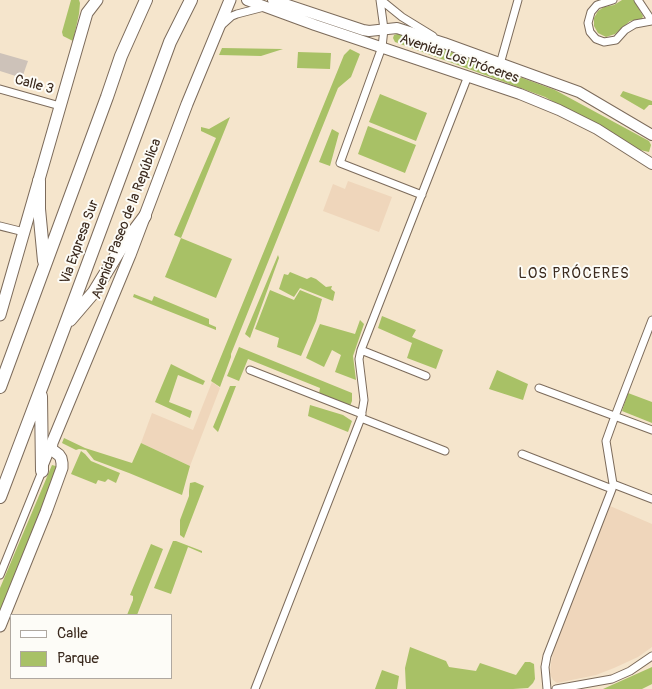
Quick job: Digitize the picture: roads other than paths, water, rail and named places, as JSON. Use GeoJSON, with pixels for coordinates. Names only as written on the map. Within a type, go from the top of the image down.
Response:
{"type":"FeatureCollection","features":[{"type":"Feature","properties":{"kind":"highway","name":"Via Expresa Sur"},"geometry":{"type":"LineString","coordinates":[[0,387],[121,56],[146,0]]}},
{"type":"Feature","properties":{"kind":"highway","name":"Via Expresa Sur"},"geometry":{"type":"LineString","coordinates":[[0,497],[170,42],[191,0]]}},
{"type":"Feature","properties":{"kind":"highway"},"geometry":{"type":"LineString","coordinates":[[39,181],[39,209],[44,266]]}},
{"type":"Feature","properties":{"kind":"highway"},"geometry":{"type":"LineString","coordinates":[[64,328],[94,292],[121,248],[145,216]]}},
{"type":"Feature","properties":{"kind":"highway"},"geometry":{"type":"LineString","coordinates":[[41,390],[42,471]]}},
{"type":"Feature","properties":{"kind":"main road"},"geometry":{"type":"LineString","coordinates":[[0,315],[87,13],[97,0]]}},
{"type":"Feature","properties":{"kind":"main road","name":"Avenida Paseo de la República"},"geometry":{"type":"LineString","coordinates":[[50,449],[113,296],[230,0]]}},
{"type":"Feature","properties":{"kind":"main road","name":"Avenida Los Próceres"},"geometry":{"type":"LineString","coordinates":[[248,0],[270,3],[363,30],[397,28],[406,30],[579,92],[652,134]]}},
{"type":"Feature","properties":{"kind":"main road","name":"Avenida Los Próceres"},"geometry":{"type":"LineString","coordinates":[[270,3],[315,24],[520,94],[566,112],[652,163]]}},
{"type":"Feature","properties":{"kind":"main road"},"geometry":{"type":"LineString","coordinates":[[0,626],[62,468],[61,458],[50,449]]}},
{"type":"Feature","properties":{"kind":"street"},"geometry":{"type":"LineString","coordinates":[[86,0],[87,13]]}},
{"type":"Feature","properties":{"kind":"street"},"geometry":{"type":"LineString","coordinates":[[380,0],[384,29],[382,47],[340,164],[422,195]]}},
{"type":"Feature","properties":{"kind":"street"},"geometry":{"type":"LineString","coordinates":[[380,0],[402,17],[444,43]]}},
{"type":"Feature","properties":{"kind":"street"},"geometry":{"type":"LineString","coordinates":[[500,64],[518,0]]}},
{"type":"Feature","properties":{"kind":"street"},"geometry":{"type":"LineString","coordinates":[[613,0],[597,5],[591,12],[588,23],[590,32],[596,39],[604,42],[616,40],[625,30],[635,24],[652,21],[638,0]]}},
{"type":"Feature","properties":{"kind":"street"},"geometry":{"type":"LineString","coordinates":[[220,27],[232,16],[270,3]]}},
{"type":"Feature","properties":{"kind":"street"},"geometry":{"type":"LineString","coordinates":[[254,689],[361,416],[364,400],[359,359],[361,350],[468,76]]}},
{"type":"Feature","properties":{"kind":"street","name":"Calle 3"},"geometry":{"type":"LineString","coordinates":[[0,89],[60,106]]}},
{"type":"Feature","properties":{"kind":"street"},"geometry":{"type":"LineString","coordinates":[[0,226],[24,232]]}},
{"type":"Feature","properties":{"kind":"street"},"geometry":{"type":"LineString","coordinates":[[547,689],[545,667],[547,656],[612,486],[606,441],[652,320]]}},
{"type":"Feature","properties":{"kind":"street"},"geometry":{"type":"LineString","coordinates":[[361,350],[426,376]]}},
{"type":"Feature","properties":{"kind":"street"},"geometry":{"type":"LineString","coordinates":[[250,370],[445,451]]}},
{"type":"Feature","properties":{"kind":"street"},"geometry":{"type":"LineString","coordinates":[[539,388],[652,430]]}},
{"type":"Feature","properties":{"kind":"street","name":"Avenida Paseo de la República"},"geometry":{"type":"LineString","coordinates":[[0,575],[50,449]]}},
{"type":"Feature","properties":{"kind":"street"},"geometry":{"type":"LineString","coordinates":[[522,454],[652,499]]}},
{"type":"Feature","properties":{"kind":"street"},"geometry":{"type":"LineString","coordinates":[[556,689],[612,679],[630,671],[652,656]]}},
{"type":"Feature","properties":{"kind":"district","name":"LOS PRÓCERES"},"geometry":{"type":"Point","coordinates":[574,274]}}]}
